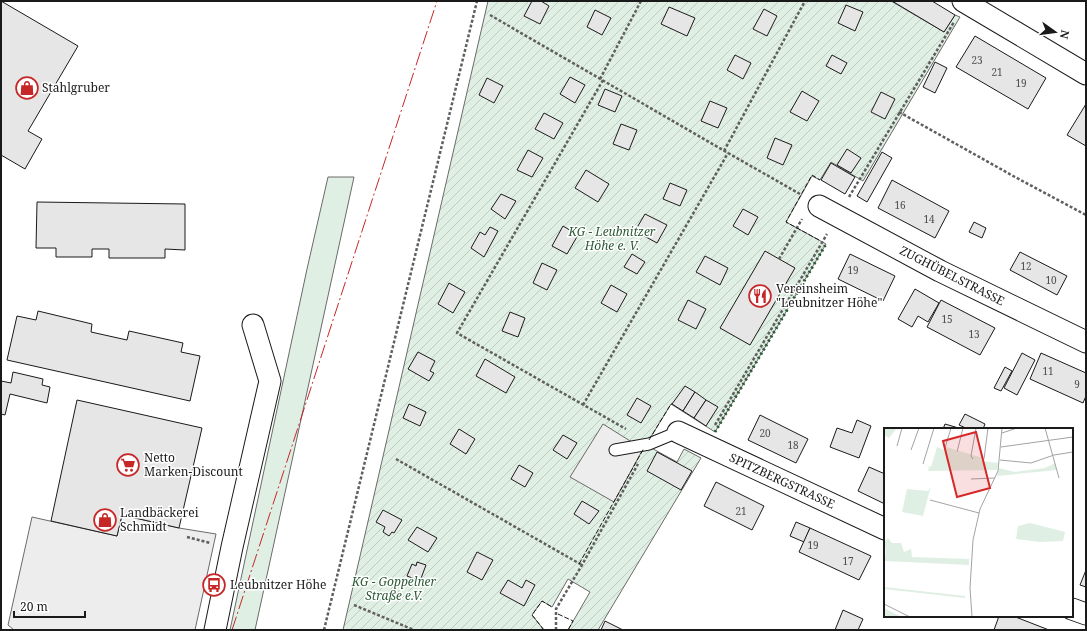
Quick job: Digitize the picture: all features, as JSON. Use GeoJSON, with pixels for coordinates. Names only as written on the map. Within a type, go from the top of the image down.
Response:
{"type":"FeatureCollection","features":[{"type":"Feature","properties":{"kind":"street"},"geometry":{"type":"LineString","coordinates":[[960,8],[1086,74]]}},
{"type":"Feature","properties":{"kind":"street","name":"ZUGHÜBELSTRASSE"},"geometry":{"type":"LineString","coordinates":[[816,203],[940,271],[1086,342]]}},
{"type":"Feature","properties":{"kind":"street"},"geometry":{"type":"LineString","coordinates":[[216,630],[232,547],[270,381],[253,325]]}},
{"type":"Feature","properties":{"kind":"street","name":"SPITZBERGSTRASSE"},"geometry":{"type":"LineString","coordinates":[[678,432],[884,529]]}},
{"type":"Feature","properties":{"kind":"street"},"geometry":{"type":"LineString","coordinates":[[1073,609],[1086,614]]}},
{"type":"Feature","properties":{"kind":"lane"},"geometry":{"type":"LineString","coordinates":[[615,450],[649,444],[678,432]]}},
{"type":"Feature","properties":{"kind":"path"},"geometry":{"type":"LineString","coordinates":[[324,630],[477,1]]}},
{"type":"Feature","properties":{"kind":"path"},"geometry":{"type":"LineString","coordinates":[[556,630],[556,609],[649,444],[648,441],[457,333],[601,80],[641,1]]}},
{"type":"Feature","properties":{"kind":"path"},"geometry":{"type":"LineString","coordinates":[[724,151],[805,1]]}},
{"type":"Feature","properties":{"kind":"path"},"geometry":{"type":"LineString","coordinates":[[850,196],[960,8]]}},
{"type":"Feature","properties":{"kind":"path"},"geometry":{"type":"LineString","coordinates":[[490,15],[816,203],[779,259]]}},
{"type":"Feature","properties":{"kind":"path"},"geometry":{"type":"LineString","coordinates":[[899,112],[1086,215]]}},
{"type":"Feature","properties":{"kind":"path"},"geometry":{"type":"LineString","coordinates":[[583,405],[728,153]]}},
{"type":"Feature","properties":{"kind":"path"},"geometry":{"type":"LineString","coordinates":[[713,428],[822,242]]}},
{"type":"Feature","properties":{"kind":"path"},"geometry":{"type":"LineString","coordinates":[[396,459],[582,565]]}},
{"type":"Feature","properties":{"kind":"path"},"geometry":{"type":"LineString","coordinates":[[354,605],[414,630]]}},
{"type":"Feature","properties":{"kind":"green space","name":"KG - Leubnitzer Höhe e. V."},"geometry":{"type":"Polygon","coordinates":[[[488,1],[891,1],[944,32],[955,15],[960,17],[863,181],[831,162],[820,180],[812,176],[786,222],[826,244],[715,432],[671,404],[646,445],[677,462],[684,449],[701,458],[598,630],[568,630],[590,592],[568,579],[552,607],[542,601],[532,615],[544,630],[343,630],[488,1]]]}},
{"type":"Feature","properties":{"kind":"green space"},"geometry":{"type":"Polygon","coordinates":[[[328,177],[354,177],[255,630],[230,630],[307,269],[328,177]]]}},
{"type":"Feature","properties":{"kind":"shaded area"},"geometry":{"type":"Polygon","coordinates":[[[603,424],[643,449],[614,502],[570,477],[603,424]]]}},
{"type":"Feature","properties":{"kind":"shaded area"},"geometry":{"type":"Polygon","coordinates":[[[122,515],[179,528],[216,534],[195,630],[14,630],[8,625],[32,517],[117,536],[122,515]]]}},
{"type":"Feature","properties":{"kind":"building","name":"Stahlgruber"},"geometry":{"type":"Polygon","coordinates":[[[1,1],[78,46],[28,131],[42,139],[25,169],[1,155],[1,1]]]}},
{"type":"Feature","properties":{"kind":"building"},"geometry":{"type":"Polygon","coordinates":[[[532,1],[541,1],[549,6],[540,24],[524,16],[532,1]]]}},
{"type":"Feature","properties":{"kind":"building"},"geometry":{"type":"Polygon","coordinates":[[[892,1],[932,1],[955,15],[944,32],[892,1]]]}},
{"type":"Feature","properties":{"kind":"building"},"geometry":{"type":"Polygon","coordinates":[[[846,5],[863,12],[855,31],[838,23],[846,5]]]}},
{"type":"Feature","properties":{"kind":"building"},"geometry":{"type":"Polygon","coordinates":[[[669,7],[695,18],[687,36],[661,24],[669,7]]]}},
{"type":"Feature","properties":{"kind":"building"},"geometry":{"type":"Polygon","coordinates":[[[764,9],[777,16],[767,36],[753,29],[764,9]]]}},
{"type":"Feature","properties":{"kind":"building"},"geometry":{"type":"Polygon","coordinates":[[[595,10],[611,18],[602,35],[587,27],[595,10]]]}},
{"type":"Feature","properties":{"kind":"building"},"geometry":{"type":"Polygon","coordinates":[[[975,36],[1046,78],[1028,109],[956,67],[975,36]]]}},
{"type":"Feature","properties":{"kind":"building"},"geometry":{"type":"Polygon","coordinates":[[[735,55],[751,63],[743,79],[727,70],[735,55]]]}},
{"type":"Feature","properties":{"kind":"building"},"geometry":{"type":"Polygon","coordinates":[[[832,55],[847,63],[841,74],[826,66],[832,55]]]}},
{"type":"Feature","properties":{"kind":"building"},"geometry":{"type":"Polygon","coordinates":[[[935,62],[947,68],[935,93],[923,87],[935,62]]]}},
{"type":"Feature","properties":{"kind":"building"},"geometry":{"type":"Polygon","coordinates":[[[570,77],[585,85],[575,103],[560,94],[570,77]]]}},
{"type":"Feature","properties":{"kind":"building"},"geometry":{"type":"Polygon","coordinates":[[[487,78],[503,86],[494,103],[479,95],[487,78]]]}},
{"type":"Feature","properties":{"kind":"building"},"geometry":{"type":"Polygon","coordinates":[[[605,89],[622,96],[615,112],[598,105],[605,89]]]}},
{"type":"Feature","properties":{"kind":"building"},"geometry":{"type":"Polygon","coordinates":[[[802,91],[819,101],[807,121],[790,112],[802,91]]]}},
{"type":"Feature","properties":{"kind":"building"},"geometry":{"type":"Polygon","coordinates":[[[881,92],[895,99],[885,119],[871,112],[881,92]]]}},
{"type":"Feature","properties":{"kind":"building"},"geometry":{"type":"Polygon","coordinates":[[[710,101],[727,108],[718,128],[701,121],[710,101]]]}},
{"type":"Feature","properties":{"kind":"building"},"geometry":{"type":"Polygon","coordinates":[[[1086,104],[1086,146],[1067,135],[1086,104]]]}},
{"type":"Feature","properties":{"kind":"building"},"geometry":{"type":"Polygon","coordinates":[[[544,113],[563,123],[554,139],[535,129],[544,113]]]}},
{"type":"Feature","properties":{"kind":"building"},"geometry":{"type":"Polygon","coordinates":[[[621,124],[637,130],[629,150],[613,144],[621,124]]]}},
{"type":"Feature","properties":{"kind":"building"},"geometry":{"type":"Polygon","coordinates":[[[775,138],[792,145],[783,165],[767,158],[775,138]]]}},
{"type":"Feature","properties":{"kind":"building"},"geometry":{"type":"Polygon","coordinates":[[[847,149],[861,158],[851,173],[837,165],[847,149]]]}},
{"type":"Feature","properties":{"kind":"building"},"geometry":{"type":"Polygon","coordinates":[[[528,150],[543,158],[532,177],[517,170],[528,150]]]}},
{"type":"Feature","properties":{"kind":"building"},"geometry":{"type":"Polygon","coordinates":[[[882,152],[892,158],[867,202],[857,196],[882,152]]]}},
{"type":"Feature","properties":{"kind":"building"},"geometry":{"type":"Polygon","coordinates":[[[831,163],[855,177],[845,194],[821,180],[831,163]]]}},
{"type":"Feature","properties":{"kind":"building"},"geometry":{"type":"Polygon","coordinates":[[[586,170],[609,184],[598,202],[575,188],[586,170]]]}},
{"type":"Feature","properties":{"kind":"building"},"geometry":{"type":"Polygon","coordinates":[[[892,180],[949,211],[935,238],[878,208],[892,180]]]}},
{"type":"Feature","properties":{"kind":"building"},"geometry":{"type":"Polygon","coordinates":[[[670,183],[687,190],[680,206],[663,199],[670,183]]]}},
{"type":"Feature","properties":{"kind":"building"},"geometry":{"type":"Polygon","coordinates":[[[501,194],[516,201],[505,219],[491,209],[501,194]]]}},
{"type":"Feature","properties":{"kind":"building"},"geometry":{"type":"Polygon","coordinates":[[[37,202],[185,204],[185,250],[165,249],[165,258],[109,258],[109,249],[92,249],[92,257],[56,257],[56,248],[36,248],[37,202]]]}},
{"type":"Feature","properties":{"kind":"building"},"geometry":{"type":"Polygon","coordinates":[[[743,209],[758,217],[748,235],[733,226],[743,209]]]}},
{"type":"Feature","properties":{"kind":"building"},"geometry":{"type":"Polygon","coordinates":[[[645,214],[667,225],[657,243],[635,231],[645,214]]]}},
{"type":"Feature","properties":{"kind":"building"},"geometry":{"type":"Polygon","coordinates":[[[974,222],[986,228],[982,238],[969,232],[974,222]]]}},
{"type":"Feature","properties":{"kind":"building"},"geometry":{"type":"Polygon","coordinates":[[[563,226],[578,235],[567,254],[552,246],[563,226]]]}},
{"type":"Feature","properties":{"kind":"building"},"geometry":{"type":"Polygon","coordinates":[[[490,227],[498,231],[484,257],[471,248],[480,232],[485,235],[490,227]]]}},
{"type":"Feature","properties":{"kind":"building"},"geometry":{"type":"Polygon","coordinates":[[[765,251],[795,268],[750,345],[720,328],[765,251]]]}},
{"type":"Feature","properties":{"kind":"building"},"geometry":{"type":"Polygon","coordinates":[[[1020,252],[1067,276],[1057,295],[1010,270],[1020,252]]]}},
{"type":"Feature","properties":{"kind":"building"},"geometry":{"type":"Polygon","coordinates":[[[632,254],[645,262],[637,274],[624,267],[632,254]]]}},
{"type":"Feature","properties":{"kind":"building"},"geometry":{"type":"Polygon","coordinates":[[[850,254],[895,276],[883,301],[838,279],[850,254]]]}},
{"type":"Feature","properties":{"kind":"building"},"geometry":{"type":"Polygon","coordinates":[[[705,256],[728,268],[720,285],[696,272],[705,256]]]}},
{"type":"Feature","properties":{"kind":"building"},"geometry":{"type":"Polygon","coordinates":[[[542,263],[557,270],[547,290],[533,283],[542,263]]]}},
{"type":"Feature","properties":{"kind":"building"},"geometry":{"type":"Polygon","coordinates":[[[449,283],[465,292],[453,313],[438,304],[449,283]]]}},
{"type":"Feature","properties":{"kind":"building"},"geometry":{"type":"Polygon","coordinates":[[[611,285],[627,294],[617,312],[601,303],[611,285]]]}},
{"type":"Feature","properties":{"kind":"building"},"geometry":{"type":"Polygon","coordinates":[[[915,289],[939,303],[928,322],[918,316],[912,327],[898,319],[915,289]]]}},
{"type":"Feature","properties":{"kind":"building"},"geometry":{"type":"Polygon","coordinates":[[[688,300],[706,309],[696,329],[678,320],[688,300]]]}},
{"type":"Feature","properties":{"kind":"building"},"geometry":{"type":"Polygon","coordinates":[[[941,300],[995,328],[980,355],[927,327],[941,300]]]}},
{"type":"Feature","properties":{"kind":"building"},"geometry":{"type":"Polygon","coordinates":[[[38,311],[92,324],[91,332],[127,340],[129,331],[183,343],[181,352],[200,356],[190,401],[7,360],[17,316],[36,320],[38,311]]]}},
{"type":"Feature","properties":{"kind":"building"},"geometry":{"type":"Polygon","coordinates":[[[510,312],[525,318],[518,337],[502,331],[510,312]]]}},
{"type":"Feature","properties":{"kind":"building"},"geometry":{"type":"Polygon","coordinates":[[[418,352],[435,361],[430,371],[434,373],[429,381],[408,369],[418,352]]]}},
{"type":"Feature","properties":{"kind":"building"},"geometry":{"type":"Polygon","coordinates":[[[1022,353],[1035,360],[1017,395],[1004,388],[1022,353]]]}},
{"type":"Feature","properties":{"kind":"building"},"geometry":{"type":"Polygon","coordinates":[[[1041,353],[1086,373],[1086,396],[1083,403],[1030,379],[1041,353]]]}},
{"type":"Feature","properties":{"kind":"building"},"geometry":{"type":"Polygon","coordinates":[[[485,359],[515,377],[506,393],[476,376],[485,359]]]}},
{"type":"Feature","properties":{"kind":"building"},"geometry":{"type":"Polygon","coordinates":[[[1005,367],[1012,371],[1001,391],[994,388],[1005,367]]]}},
{"type":"Feature","properties":{"kind":"building"},"geometry":{"type":"Polygon","coordinates":[[[13,372],[43,379],[42,385],[50,387],[47,403],[10,394],[5,415],[1,414],[1,381],[11,383],[13,372]]]}},
{"type":"Feature","properties":{"kind":"building"},"geometry":{"type":"Polygon","coordinates":[[[685,386],[695,392],[683,411],[672,404],[685,386]]]}},
{"type":"Feature","properties":{"kind":"building"},"geometry":{"type":"Polygon","coordinates":[[[695,392],[706,400],[694,418],[683,411],[695,392]]]}},
{"type":"Feature","properties":{"kind":"building"},"geometry":{"type":"Polygon","coordinates":[[[637,398],[651,406],[641,423],[627,415],[637,398]]]}},
{"type":"Feature","properties":{"kind":"building","name":"Netto Marken-Discount"},"geometry":{"type":"Polygon","coordinates":[[[77,400],[202,428],[179,528],[122,515],[117,536],[51,521],[77,400]]]}},
{"type":"Feature","properties":{"kind":"building"},"geometry":{"type":"Polygon","coordinates":[[[706,400],[718,407],[706,426],[694,418],[706,400]]]}},
{"type":"Feature","properties":{"kind":"building"},"geometry":{"type":"Polygon","coordinates":[[[409,404],[426,412],[420,426],[403,418],[409,404]]]}},
{"type":"Feature","properties":{"kind":"building"},"geometry":{"type":"Polygon","coordinates":[[[965,414],[985,424],[983,428],[966,428],[959,425],[965,414]]]}},
{"type":"Feature","properties":{"kind":"building"},"geometry":{"type":"Polygon","coordinates":[[[760,415],[808,439],[796,463],[748,440],[760,415]]]}},
{"type":"Feature","properties":{"kind":"building"},"geometry":{"type":"Polygon","coordinates":[[[857,420],[871,426],[859,458],[830,447],[837,428],[852,433],[857,420]]]}},
{"type":"Feature","properties":{"kind":"building"},"geometry":{"type":"Polygon","coordinates":[[[945,424],[959,428],[943,428],[945,424]]]}},
{"type":"Feature","properties":{"kind":"building"},"geometry":{"type":"Polygon","coordinates":[[[459,429],[475,439],[466,454],[450,444],[459,429]]]}},
{"type":"Feature","properties":{"kind":"building"},"geometry":{"type":"Polygon","coordinates":[[[563,435],[577,443],[567,459],[553,450],[563,435]]]}},
{"type":"Feature","properties":{"kind":"building"},"geometry":{"type":"Polygon","coordinates":[[[657,452],[692,471],[681,490],[647,471],[657,452]]]}},
{"type":"Feature","properties":{"kind":"building"},"geometry":{"type":"Polygon","coordinates":[[[519,465],[533,473],[525,487],[511,479],[519,465]]]}},
{"type":"Feature","properties":{"kind":"building"},"geometry":{"type":"Polygon","coordinates":[[[869,467],[884,474],[884,504],[858,491],[869,467]]]}},
{"type":"Feature","properties":{"kind":"building"},"geometry":{"type":"Polygon","coordinates":[[[716,482],[764,506],[752,530],[704,506],[716,482]]]}},
{"type":"Feature","properties":{"kind":"building"},"geometry":{"type":"Polygon","coordinates":[[[582,501],[599,511],[589,524],[574,514],[582,501]]]}},
{"type":"Feature","properties":{"kind":"building"},"geometry":{"type":"Polygon","coordinates":[[[383,510],[402,520],[394,533],[392,532],[389,536],[383,532],[385,527],[376,522],[383,510]]]}},
{"type":"Feature","properties":{"kind":"building"},"geometry":{"type":"Polygon","coordinates":[[[796,522],[810,528],[804,542],[790,536],[796,522]]]}},
{"type":"Feature","properties":{"kind":"building"},"geometry":{"type":"Polygon","coordinates":[[[417,527],[437,538],[428,552],[408,540],[417,527]]]}},
{"type":"Feature","properties":{"kind":"building"},"geometry":{"type":"Polygon","coordinates":[[[810,528],[871,556],[859,580],[799,552],[810,528]]]}},
{"type":"Feature","properties":{"kind":"building"},"geometry":{"type":"Polygon","coordinates":[[[477,552],[493,560],[482,580],[467,572],[477,552]]]}},
{"type":"Feature","properties":{"kind":"building"},"geometry":{"type":"Polygon","coordinates":[[[417,562],[426,565],[420,581],[407,576],[412,564],[416,566],[417,562]]]}},
{"type":"Feature","properties":{"kind":"building"},"geometry":{"type":"Polygon","coordinates":[[[1086,570],[1086,587],[1080,585],[1086,570]]]}},
{"type":"Feature","properties":{"kind":"building"},"geometry":{"type":"Polygon","coordinates":[[[508,580],[522,588],[526,580],[535,585],[524,606],[500,593],[508,580]]]}},
{"type":"Feature","properties":{"kind":"building"},"geometry":{"type":"Polygon","coordinates":[[[843,610],[863,619],[858,630],[835,630],[843,610]]]}},
{"type":"Feature","properties":{"kind":"building"},"geometry":{"type":"Polygon","coordinates":[[[999,617],[1016,617],[1049,630],[994,630],[999,617]]]}},
{"type":"Feature","properties":{"kind":"building"},"geometry":{"type":"Polygon","coordinates":[[[605,621],[623,630],[601,630],[605,621]]]}},
{"type":"Feature","properties":{"kind":"hedge"},"geometry":{"type":"LineString","coordinates":[[715,432],[826,244]]}},
{"type":"Feature","properties":{"kind":"fence"},"geometry":{"type":"LineString","coordinates":[[819,240],[786,222],[812,175],[820,180]]}},
{"type":"Feature","properties":{"kind":"fence"},"geometry":{"type":"LineString","coordinates":[[649,440],[672,404]]}},
{"type":"Feature","properties":{"kind":"fence"},"geometry":{"type":"LineString","coordinates":[[579,564],[644,448]]}},
{"type":"Feature","properties":{"kind":"fence"},"geometry":{"type":"LineString","coordinates":[[544,630],[532,615],[542,601],[552,607]]}},
{"type":"Feature","properties":{"kind":"fence"},"geometry":{"type":"LineString","coordinates":[[558,614],[573,621],[568,630]]}},
{"type":"Feature","properties":{"kind":"power"},"geometry":{"type":"LineString","coordinates":[[232,630],[437,1]]}},
{"type":"Feature","properties":{"kind":"place","name":"Stahlgruber"},"geometry":{"type":"Point","coordinates":[27,88]}},
{"type":"Feature","properties":{"kind":"place","name":"Vereinsheim \"Leubnitzer Höhe\""},"geometry":{"type":"Point","coordinates":[760,296]}},
{"type":"Feature","properties":{"kind":"place","name":"Netto Marken-Discount"},"geometry":{"type":"Point","coordinates":[128,465]}},
{"type":"Feature","properties":{"kind":"place","name":"Landbäckerei Schmidt"},"geometry":{"type":"Point","coordinates":[105,520]}},
{"type":"Feature","properties":{"kind":"place","name":"Leubnitzer Höhe"},"geometry":{"type":"Point","coordinates":[214,585]}},
{"type":"Feature","properties":{"kind":"park label","name":"KG - Goppelner Straße e.V."},"geometry":{"type":"Point","coordinates":[394,589]}}]}
